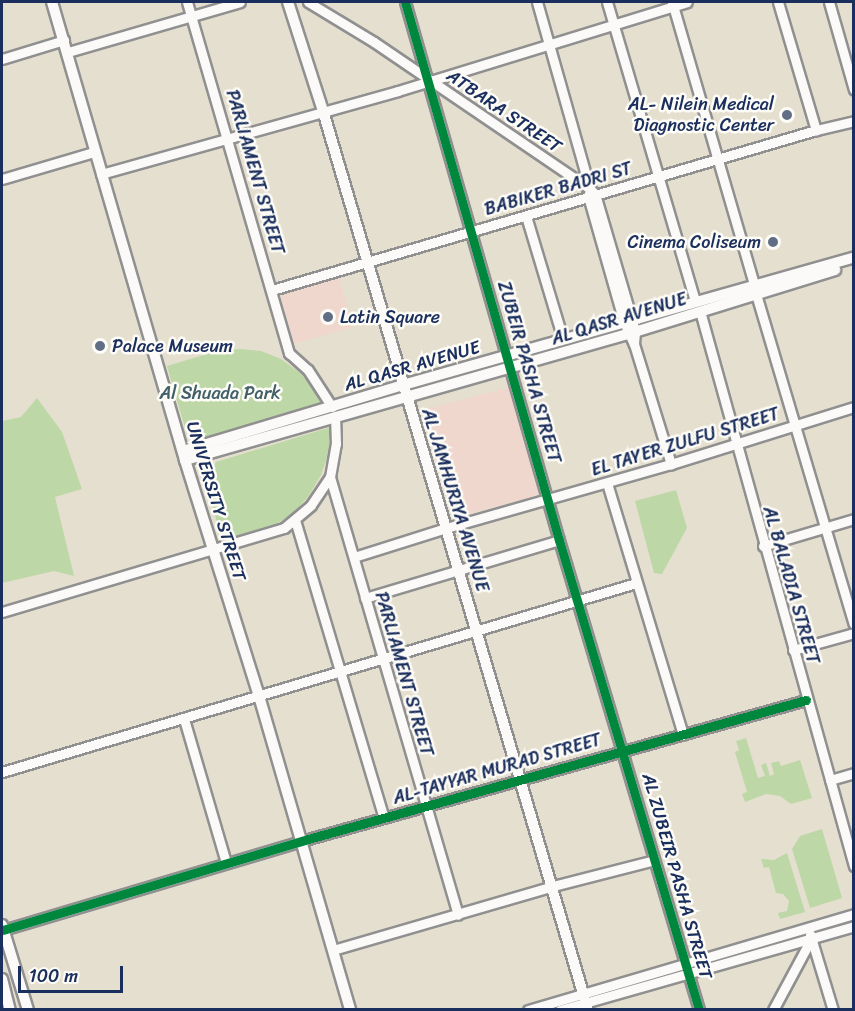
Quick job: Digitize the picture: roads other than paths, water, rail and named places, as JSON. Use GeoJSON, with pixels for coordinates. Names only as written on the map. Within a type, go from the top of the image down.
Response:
{"type":"FeatureCollection","features":[{"type":"Feature","properties":{"kind":"main road","name":"UNIVERSITY STREET"},"geometry":{"type":"LineString","coordinates":[[52,2],[68,52],[94,152],[184,456],[259,696],[350,1010]]}},
{"type":"Feature","properties":{"kind":"main road","name":"AL JAMHURIYA AVENUE"},"geometry":{"type":"LineString","coordinates":[[288,2],[323,111],[586,1001]]}},
{"type":"Feature","properties":{"kind":"main road","name":"AL QASR AVENUE"},"geometry":{"type":"LineString","coordinates":[[184,456],[333,412],[403,385],[628,321],[698,306],[854,257]]}},
{"type":"Feature","properties":{"kind":"main road","name":"AL QASR AVENUE"},"geometry":{"type":"LineString","coordinates":[[755,289],[854,264]]}},
{"type":"Feature","properties":{"kind":"main road","name":"AL QASR AVENUE"},"geometry":{"type":"LineString","coordinates":[[333,412],[407,397],[632,337],[698,306]]}},
{"type":"Feature","properties":{"kind":"main road"},"geometry":{"type":"LineString","coordinates":[[2,928],[28,1010]]}},
{"type":"Feature","properties":{"kind":"main road"},"geometry":{"type":"LineString","coordinates":[[2,979],[10,1010]]}},
{"type":"Feature","properties":{"kind":"street","name":"PARLIAMENT STREET"},"geometry":{"type":"LineString","coordinates":[[187,2],[229,138],[289,353],[308,370],[333,412]]}},
{"type":"Feature","properties":{"kind":"street"},"geometry":{"type":"LineString","coordinates":[[68,52],[240,2]]}},
{"type":"Feature","properties":{"kind":"street","name":"ATBARA STREET"},"geometry":{"type":"LineString","coordinates":[[308,2],[429,80],[591,193]]}},
{"type":"Feature","properties":{"kind":"street","name":"ZUBEIR PASHA STREET"},"geometry":{"type":"LineString","coordinates":[[405,2],[559,540],[623,751]]}},
{"type":"Feature","properties":{"kind":"street"},"geometry":{"type":"LineString","coordinates":[[537,2],[670,464]]}},
{"type":"Feature","properties":{"kind":"street","name":"AL BALADIA STREET"},"geometry":{"type":"LineString","coordinates":[[607,2],[698,306],[854,866]]}},
{"type":"Feature","properties":{"kind":"street"},"geometry":{"type":"LineString","coordinates":[[101,174],[429,80],[673,4],[687,2]]}},
{"type":"Feature","properties":{"kind":"street"},"geometry":{"type":"LineString","coordinates":[[778,2],[816,130]]}},
{"type":"Feature","properties":{"kind":"street"},"geometry":{"type":"LineString","coordinates":[[830,2],[854,90]]}},
{"type":"Feature","properties":{"kind":"street"},"geometry":{"type":"LineString","coordinates":[[673,4],[854,624]]}},
{"type":"Feature","properties":{"kind":"street"},"geometry":{"type":"LineString","coordinates":[[2,59],[64,40]]}},
{"type":"Feature","properties":{"kind":"street","name":"BABIKER BADRI ST"},"geometry":{"type":"LineString","coordinates":[[272,290],[526,216],[591,193],[660,176],[854,121]]}},
{"type":"Feature","properties":{"kind":"street"},"geometry":{"type":"LineString","coordinates":[[2,179],[94,152]]}},
{"type":"Feature","properties":{"kind":"street"},"geometry":{"type":"LineString","coordinates":[[526,216],[563,339]]}},
{"type":"Feature","properties":{"kind":"street","name":"EL TAYER ZULFU STREET"},"geometry":{"type":"LineString","coordinates":[[354,557],[446,528],[607,483],[854,407]]}},
{"type":"Feature","properties":{"kind":"street"},"geometry":{"type":"LineString","coordinates":[[2,612],[270,534],[295,520],[311,505],[330,477],[336,444],[333,412]]}},
{"type":"Feature","properties":{"kind":"street","name":"PARLIAMENT STREET"},"geometry":{"type":"LineString","coordinates":[[330,477],[458,915]]}},
{"type":"Feature","properties":{"kind":"street"},"geometry":{"type":"LineString","coordinates":[[607,483],[683,735]]}},
{"type":"Feature","properties":{"kind":"street"},"geometry":{"type":"LineString","coordinates":[[763,546],[854,519]]}},
{"type":"Feature","properties":{"kind":"street"},"geometry":{"type":"LineString","coordinates":[[295,520],[384,818]]}},
{"type":"Feature","properties":{"kind":"street"},"geometry":{"type":"LineString","coordinates":[[365,598],[559,540]]}},
{"type":"Feature","properties":{"kind":"street"},"geometry":{"type":"LineString","coordinates":[[2,772],[636,583]]}},
{"type":"Feature","properties":{"kind":"street"},"geometry":{"type":"LineString","coordinates":[[793,650],[854,633]]}},
{"type":"Feature","properties":{"kind":"street","name":"AL-TAYYAR MURAD STREET"},"geometry":{"type":"LineString","coordinates":[[2,928],[301,841],[806,700]]}},
{"type":"Feature","properties":{"kind":"street"},"geometry":{"type":"LineString","coordinates":[[184,719],[226,863]]}},
{"type":"Feature","properties":{"kind":"street","name":"AL ZUBEIR PASHA STREET"},"geometry":{"type":"LineString","coordinates":[[623,751],[699,1010]]}},
{"type":"Feature","properties":{"kind":"street"},"geometry":{"type":"LineString","coordinates":[[830,780],[854,773]]}},
{"type":"Feature","properties":{"kind":"street"},"geometry":{"type":"LineString","coordinates":[[333,950],[553,886],[654,860]]}},
{"type":"Feature","properties":{"kind":"street"},"geometry":{"type":"LineString","coordinates":[[560,1010],[686,967],[742,951],[808,927],[854,914]]}},
{"type":"Feature","properties":{"kind":"street"},"geometry":{"type":"LineString","coordinates":[[742,951],[811,939],[854,926]]}},
{"type":"Feature","properties":{"kind":"street"},"geometry":{"type":"LineString","coordinates":[[808,927],[833,1010]]}},
{"type":"Feature","properties":{"kind":"street"},"geometry":{"type":"LineString","coordinates":[[773,1010],[811,939]]}},
{"type":"Feature","properties":{"kind":"street"},"geometry":{"type":"LineString","coordinates":[[528,1010],[586,1001]]}},
{"type":"Feature","properties":{"kind":"place","name":"AL- Nilein Medical Diagnostic Center"},"geometry":{"type":"Point","coordinates":[787,115]}},
{"type":"Feature","properties":{"kind":"place","name":"Cinema Coliseum"},"geometry":{"type":"Point","coordinates":[773,242]}},
{"type":"Feature","properties":{"kind":"place","name":"Latin Square"},"geometry":{"type":"Point","coordinates":[328,317]}},
{"type":"Feature","properties":{"kind":"place","name":"Palace Museum"},"geometry":{"type":"Point","coordinates":[100,346]}},
{"type":"Feature","properties":{"kind":"park label","name":"Al Shuada Park"},"geometry":{"type":"Point","coordinates":[220,393]}}]}
